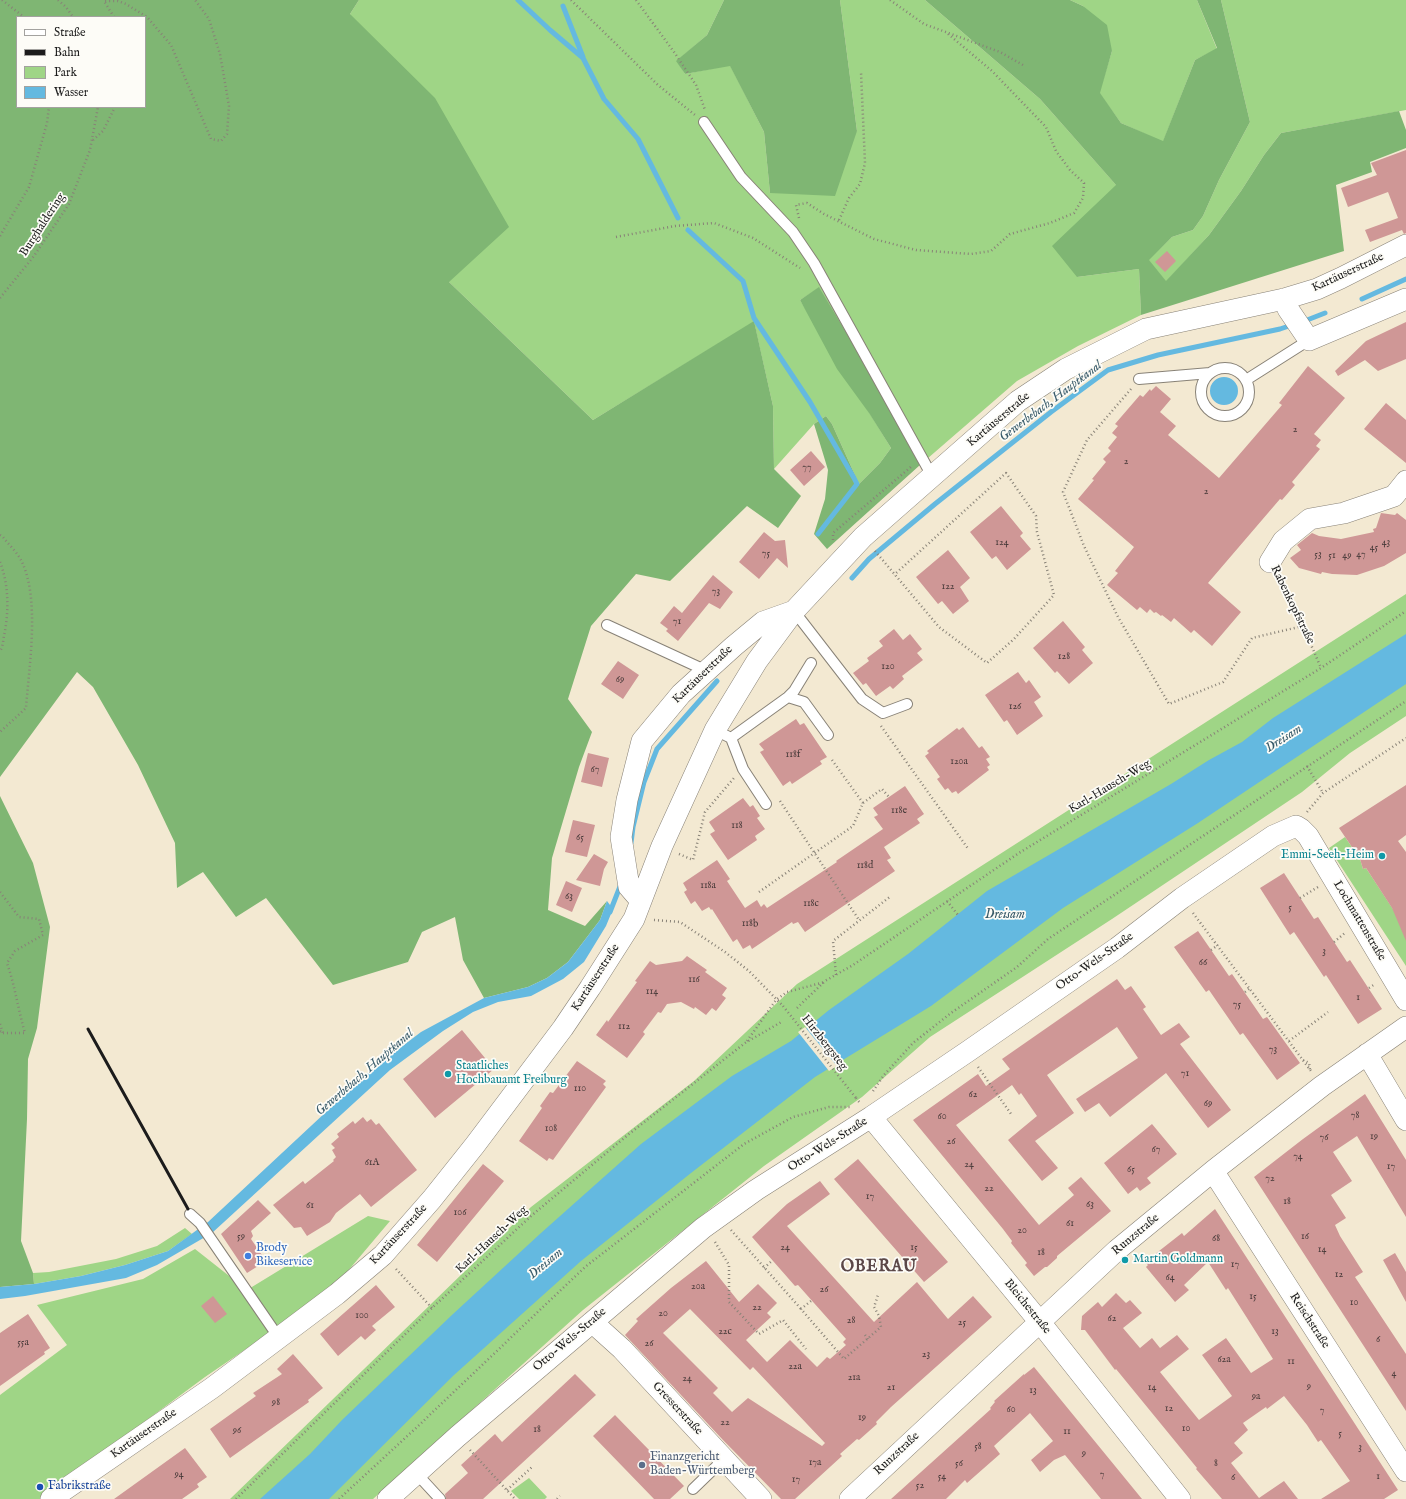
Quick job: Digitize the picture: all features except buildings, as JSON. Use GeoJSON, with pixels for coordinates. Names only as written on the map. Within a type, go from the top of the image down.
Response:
{"type":"FeatureCollection","features":[{"type":"Feature","properties":{"kind":"street","name":"Kartäuserstraße"},"geometry":{"type":"LineString","coordinates":[[51,1499],[212,1388],[337,1294],[383,1255],[432,1199],[489,1127],[563,1028],[590,988],[635,902],[662,846],[723,734],[757,661],[794,611],[863,537],[1018,401],[1066,369],[1146,330],[1286,304],[1406,245]]}},
{"type":"Feature","properties":{"kind":"street"},"geometry":{"type":"LineString","coordinates":[[1286,304],[1305,334],[1406,299]]}},
{"type":"Feature","properties":{"kind":"street","name":"Rabenkopfstraße"},"geometry":{"type":"LineString","coordinates":[[1270,562],[1283,541],[1310,519],[1344,513],[1394,496],[1406,481]]}},
{"type":"Feature","properties":{"kind":"street","name":"Kartäuserstraße"},"geometry":{"type":"LineString","coordinates":[[635,902],[621,837],[626,800],[642,741],[681,694],[734,646],[763,622],[794,611]]}},
{"type":"Feature","properties":{"kind":"street","name":"Otto-Wels-Straße"},"geometry":{"type":"LineString","coordinates":[[388,1499],[416,1473],[592,1322],[711,1222],[867,1112],[967,1052],[1117,948],[1182,898],[1273,836],[1296,826]]}},
{"type":"Feature","properties":{"kind":"street","name":"Lochmattenstraße"},"geometry":{"type":"LineString","coordinates":[[1296,826],[1302,829],[1308,836],[1406,1000]]}},
{"type":"Feature","properties":{"kind":"street","name":"Runzstraße"},"geometry":{"type":"LineString","coordinates":[[850,1499],[1039,1321],[1117,1250],[1213,1171],[1322,1086],[1406,1027]]}},
{"type":"Feature","properties":{"kind":"street"},"geometry":{"type":"LineString","coordinates":[[1368,1054],[1406,1120]]}},
{"type":"Feature","properties":{"kind":"street","name":"Bleichestraße"},"geometry":{"type":"LineString","coordinates":[[867,1112],[1039,1321],[1180,1499]]}},
{"type":"Feature","properties":{"kind":"street","name":"Reischstraße"},"geometry":{"type":"LineString","coordinates":[[1213,1171],[1406,1471]]}},
{"type":"Feature","properties":{"kind":"street","name":"Gresserstraße"},"geometry":{"type":"LineString","coordinates":[[592,1322],[622,1349],[761,1499]]}},
{"type":"Feature","properties":{"kind":"lane"},"geometry":{"type":"LineString","coordinates":[[704,122],[741,177],[793,232],[814,263],[932,476]]}},
{"type":"Feature","properties":{"kind":"lane"},"geometry":{"type":"LineString","coordinates":[[1246,380],[1305,334]]}},
{"type":"Feature","properties":{"kind":"lane"},"geometry":{"type":"LineString","coordinates":[[1216,369],[1233,369],[1240,373],[1246,380],[1249,390],[1248,398],[1245,406],[1234,414],[1226,416],[1218,415],[1206,407],[1202,400],[1201,387],[1204,379],[1216,369]]}},
{"type":"Feature","properties":{"kind":"lane"},"geometry":{"type":"LineString","coordinates":[[1139,379],[1210,373]]}},
{"type":"Feature","properties":{"kind":"lane"},"geometry":{"type":"LineString","coordinates":[[794,611],[862,699],[883,713],[907,704]]}},
{"type":"Feature","properties":{"kind":"lane"},"geometry":{"type":"LineString","coordinates":[[607,625],[707,671]]}},
{"type":"Feature","properties":{"kind":"lane"},"geometry":{"type":"LineString","coordinates":[[766,804],[742,770],[723,734],[788,697],[794,692],[811,664]]}},
{"type":"Feature","properties":{"kind":"lane"},"geometry":{"type":"LineString","coordinates":[[788,697],[804,702],[828,735]]}},
{"type":"Feature","properties":{"kind":"lane"},"geometry":{"type":"LineString","coordinates":[[190,1214],[200,1223],[279,1338]]}},
{"type":"Feature","properties":{"kind":"lane"},"geometry":{"type":"LineString","coordinates":[[693,1489],[724,1459]]}},
{"type":"Feature","properties":{"kind":"lane"},"geometry":{"type":"LineString","coordinates":[[416,1473],[440,1499]]}},
{"type":"Feature","properties":{"kind":"path"},"geometry":{"type":"LineString","coordinates":[[2,0],[23,16]]}},
{"type":"Feature","properties":{"kind":"path"},"geometry":{"type":"LineString","coordinates":[[58,0],[66,7],[72,16]]}},
{"type":"Feature","properties":{"kind":"path"},"geometry":{"type":"LineString","coordinates":[[146,16],[171,45],[211,139],[221,141],[227,134],[228,106],[220,54],[209,19],[195,0]]}},
{"type":"Feature","properties":{"kind":"path"},"geometry":{"type":"LineString","coordinates":[[571,0],[658,85],[704,122]]}},
{"type":"Feature","properties":{"kind":"path"},"geometry":{"type":"LineString","coordinates":[[636,0],[674,52],[696,86],[705,112],[704,122]]}},
{"type":"Feature","properties":{"kind":"path"},"geometry":{"type":"LineString","coordinates":[[890,0],[924,24],[1000,52],[1023,65]]}},
{"type":"Feature","properties":{"kind":"path"},"geometry":{"type":"LineString","coordinates":[[113,16],[104,1],[118,1],[126,4],[145,16]]}},
{"type":"Feature","properties":{"kind":"path"},"geometry":{"type":"LineString","coordinates":[[797,239],[799,219],[796,205],[806,203],[824,214],[839,220],[874,239],[916,250],[971,254],[992,251],[1010,234],[1050,223],[1074,212],[1083,198],[1084,183],[1070,170],[1056,151],[1046,126],[992,71],[947,32]]}},
{"type":"Feature","properties":{"kind":"path"},"geometry":{"type":"LineString","coordinates":[[839,220],[849,198],[860,184],[865,163],[860,72]]}},
{"type":"Feature","properties":{"kind":"path"},"geometry":{"type":"LineString","coordinates":[[0,236],[29,187],[47,123],[49,108]]}},
{"type":"Feature","properties":{"kind":"path","name":"Burghaldering"},"geometry":{"type":"LineString","coordinates":[[0,298],[34,256],[69,204],[93,140],[98,108]]}},
{"type":"Feature","properties":{"kind":"path"},"geometry":{"type":"LineString","coordinates":[[93,140],[103,131],[114,108]]}},
{"type":"Feature","properties":{"kind":"path"},"geometry":{"type":"LineString","coordinates":[[616,237],[675,226],[714,223],[753,238],[785,257],[804,271]]}},
{"type":"Feature","properties":{"kind":"path"},"geometry":{"type":"LineString","coordinates":[[1139,379],[1087,440],[1063,492],[1084,546],[1118,617],[1169,704],[1223,682],[1252,638],[1303,626]]}},
{"type":"Feature","properties":{"kind":"path"},"geometry":{"type":"LineString","coordinates":[[874,550],[894,575],[939,627],[987,663],[1014,639],[1054,595],[1037,532],[1036,516],[1006,473],[894,575]]}},
{"type":"Feature","properties":{"kind":"path"},"geometry":{"type":"LineString","coordinates":[[0,535],[22,561],[29,587],[32,616],[26,708],[0,732]]}},
{"type":"Feature","properties":{"kind":"path"},"geometry":{"type":"LineString","coordinates":[[0,562],[4,571],[8,595],[7,622],[0,651]]}},
{"type":"Feature","properties":{"kind":"path","name":"Rabenkopfstraße"},"geometry":{"type":"LineString","coordinates":[[1270,562],[1303,626],[1321,668]]}},
{"type":"Feature","properties":{"kind":"path","name":"Karl-Hausch-Weg"},"geometry":{"type":"LineString","coordinates":[[776,1000],[787,992],[825,981],[853,965],[1019,853],[1321,668],[1406,611]]}},
{"type":"Feature","properties":{"kind":"path"},"geometry":{"type":"LineString","coordinates":[[871,1094],[884,1075],[913,1043],[951,1013],[1017,967],[1048,939],[1406,701]]}},
{"type":"Feature","properties":{"kind":"path"},"geometry":{"type":"LineString","coordinates":[[880,724],[969,850]]}},
{"type":"Feature","properties":{"kind":"path"},"geometry":{"type":"LineString","coordinates":[[1296,826],[1323,793],[1406,738]]}},
{"type":"Feature","properties":{"kind":"path"},"geometry":{"type":"LineString","coordinates":[[832,760],[863,803]]}},
{"type":"Feature","properties":{"kind":"path"},"geometry":{"type":"LineString","coordinates":[[1307,766],[1323,793]]}},
{"type":"Feature","properties":{"kind":"path"},"geometry":{"type":"LineString","coordinates":[[662,846],[693,860],[705,812],[742,770]]}},
{"type":"Feature","properties":{"kind":"path"},"geometry":{"type":"LineString","coordinates":[[759,892],[853,826],[863,803],[882,789],[889,797]]}},
{"type":"Feature","properties":{"kind":"path"},"geometry":{"type":"LineString","coordinates":[[817,859],[859,920]]}},
{"type":"Feature","properties":{"kind":"path"},"geometry":{"type":"LineString","coordinates":[[0,892],[19,917],[39,919],[43,935],[15,951],[7,963],[14,984],[17,1005],[25,1033],[1,1032],[0,1024]]}},
{"type":"Feature","properties":{"kind":"path"},"geometry":{"type":"LineString","coordinates":[[836,975],[833,941],[891,896]]}},
{"type":"Feature","properties":{"kind":"path"},"geometry":{"type":"LineString","coordinates":[[1182,898],[1303,1060]]}},
{"type":"Feature","properties":{"kind":"path"},"geometry":{"type":"LineString","coordinates":[[948,901],[958,915]]}},
{"type":"Feature","properties":{"kind":"path","name":"Hirzbergsteg"},"geometry":{"type":"LineString","coordinates":[[635,902],[680,922],[725,952],[749,971],[776,1000],[784,1006],[856,1098]]}},
{"type":"Feature","properties":{"kind":"path"},"geometry":{"type":"LineString","coordinates":[[1211,950],[1218,946]]}},
{"type":"Feature","properties":{"kind":"path","name":"Karl-Hausch-Weg"},"geometry":{"type":"LineString","coordinates":[[797,1008],[825,981]]}},
{"type":"Feature","properties":{"kind":"path"},"geometry":{"type":"LineString","coordinates":[[1245,992],[1250,988]]}},
{"type":"Feature","properties":{"kind":"path"},"geometry":{"type":"LineString","coordinates":[[745,1043],[776,1000]]}},
{"type":"Feature","properties":{"kind":"path"},"geometry":{"type":"LineString","coordinates":[[1289,1041],[1328,1012]]}},
{"type":"Feature","properties":{"kind":"path","name":"Karl-Hausch-Weg"},"geometry":{"type":"LineString","coordinates":[[236,1499],[432,1308],[530,1216],[629,1134],[745,1043],[783,1021]]}},
{"type":"Feature","properties":{"kind":"path"},"geometry":{"type":"LineString","coordinates":[[967,1052],[1011,1114]]}},
{"type":"Feature","properties":{"kind":"path"},"geometry":{"type":"LineString","coordinates":[[339,1499],[585,1267],[744,1144],[793,1117],[830,1107],[867,1112]]}},
{"type":"Feature","properties":{"kind":"path"},"geometry":{"type":"LineString","coordinates":[[711,1222],[764,1268],[812,1321]]}},
{"type":"Feature","properties":{"kind":"path"},"geometry":{"type":"LineString","coordinates":[[711,1222],[713,1240],[729,1265],[729,1302],[759,1334],[783,1320],[806,1349]]}},
{"type":"Feature","properties":{"kind":"path"},"geometry":{"type":"LineString","coordinates":[[383,1255],[432,1308]]}},
{"type":"Feature","properties":{"kind":"path"},"geometry":{"type":"LineString","coordinates":[[764,1268],[773,1260]]}},
{"type":"Feature","properties":{"kind":"path"},"geometry":{"type":"LineString","coordinates":[[801,1309],[844,1359],[881,1327],[879,1316],[874,1307],[878,1295]]}},
{"type":"Feature","properties":{"kind":"path"},"geometry":{"type":"LineString","coordinates":[[801,1309],[811,1301]]}},
{"type":"Feature","properties":{"kind":"path"},"geometry":{"type":"LineString","coordinates":[[865,1335],[868,1339]]}},
{"type":"Feature","properties":{"kind":"path"},"geometry":{"type":"LineString","coordinates":[[474,1454],[515,1499]]}},
{"type":"Feature","properties":{"kind":"path"},"geometry":{"type":"LineString","coordinates":[[507,1490],[532,1467]]}},
{"type":"Feature","properties":{"kind":"path"},"geometry":{"type":"LineString","coordinates":[[557,1499],[560,1496]]}},
{"type":"Feature","properties":{"kind":"green space"},"geometry":{"type":"Polygon","coordinates":[[[0,0],[359,0],[350,14],[435,98],[509,227],[449,282],[593,420],[754,321],[773,406],[774,469],[801,496],[778,528],[747,506],[670,581],[636,574],[591,626],[568,699],[592,732],[579,767],[552,858],[548,910],[585,926],[607,901],[600,920],[568,962],[547,978],[528,987],[484,998],[463,960],[455,917],[422,932],[408,962],[333,985],[266,898],[236,917],[203,872],[177,888],[175,843],[138,765],[93,687],[77,672],[0,777],[0,0]]]}},
{"type":"Feature","properties":{"kind":"green space"},"geometry":{"type":"Polygon","coordinates":[[[359,0],[724,0],[707,35],[677,61],[685,74],[730,65],[764,132],[770,193],[857,131],[840,0],[925,0],[1040,99],[1117,186],[1077,277],[1139,269],[1141,315],[1078,346],[1017,381],[920,465],[864,362],[819,288],[800,300],[891,448],[880,463],[859,484],[832,424],[826,416],[814,424],[774,469],[773,406],[754,322],[593,420],[449,282],[350,14],[359,0]]]}},
{"type":"Feature","properties":{"kind":"green space"},"geometry":{"type":"Polygon","coordinates":[[[724,0],[840,0],[857,131],[835,196],[770,193],[764,132],[730,66],[685,74],[676,61],[707,35],[724,0]]]}},
{"type":"Feature","properties":{"kind":"green space"},"geometry":{"type":"Polygon","coordinates":[[[925,0],[1070,0],[1083,6],[1107,25],[1112,51],[1100,93],[1121,123],[1163,141],[1195,60],[1217,48],[1197,0],[1221,0],[1250,122],[1219,180],[1203,216],[1193,230],[1172,237],[1149,260],[1166,281],[1209,235],[1241,191],[1264,155],[1281,133],[1399,111],[1406,130],[1406,148],[1370,162],[1372,172],[1336,185],[1344,251],[1141,315],[1139,269],[1077,277],[1052,246],[1116,185],[1040,99],[925,0]]]}},
{"type":"Feature","properties":{"kind":"green space"},"geometry":{"type":"Polygon","coordinates":[[[1070,0],[1197,0],[1217,49],[1195,60],[1163,142],[1121,123],[1099,93],[1112,51],[1083,6],[1070,0]]]}},
{"type":"Feature","properties":{"kind":"green space"},"geometry":{"type":"Polygon","coordinates":[[[1221,0],[1406,0],[1406,110],[1281,133],[1264,155],[1241,191],[1209,235],[1166,282],[1148,260],[1172,237],[1193,230],[1203,216],[1219,180],[1250,122],[1221,0]]]}},
{"type":"Feature","properties":{"kind":"green space"},"geometry":{"type":"Polygon","coordinates":[[[819,287],[864,362],[920,465],[827,549],[814,534],[825,499],[828,470],[814,424],[826,416],[832,424],[859,484],[880,463],[891,448],[869,413],[837,369],[800,300],[819,287]]]}},
{"type":"Feature","properties":{"kind":"green space"},"geometry":{"type":"Polygon","coordinates":[[[1406,594],[1406,716],[1350,753],[1302,792],[1112,919],[930,1037],[862,1097],[764,1166],[583,1310],[373,1499],[230,1499],[531,1207],[694,1081],[797,984],[1406,594]]]}},
{"type":"Feature","properties":{"kind":"green space"},"geometry":{"type":"Polygon","coordinates":[[[0,796],[33,863],[50,927],[37,1028],[28,1059],[27,1119],[21,1241],[33,1273],[34,1284],[0,1287],[0,796]]]}},
{"type":"Feature","properties":{"kind":"green space"},"geometry":{"type":"Polygon","coordinates":[[[1345,837],[1360,859],[1363,869],[1366,868],[1406,929],[1406,966],[1329,848],[1345,837]]]}},
{"type":"Feature","properties":{"kind":"green space"},"geometry":{"type":"Polygon","coordinates":[[[368,1216],[390,1221],[331,1291],[205,1377],[40,1499],[0,1499],[0,1395],[67,1345],[37,1305],[143,1279],[195,1249],[247,1290],[368,1216]]]}},
{"type":"Feature","properties":{"kind":"green space"},"geometry":{"type":"Polygon","coordinates":[[[185,1228],[192,1234],[168,1251],[125,1265],[81,1276],[34,1284],[33,1273],[49,1272],[116,1259],[157,1246],[185,1228]]]}},
{"type":"Feature","properties":{"kind":"green space"},"geometry":{"type":"Polygon","coordinates":[[[529,1478],[547,1497],[545,1499],[519,1499],[511,1491],[529,1478]]]}},
{"type":"Feature","properties":{"kind":"water"},"geometry":{"type":"Polygon","coordinates":[[[1224,377],[1234,381],[1238,391],[1234,401],[1224,405],[1214,401],[1210,391],[1214,381],[1224,377]]]}},
{"type":"Feature","properties":{"kind":"water","name":"Dreisam"},"geometry":{"type":"Polygon","coordinates":[[[1406,634],[1406,684],[1198,823],[1063,908],[931,1006],[815,1077],[581,1261],[454,1375],[329,1499],[260,1499],[310,1454],[342,1420],[453,1314],[641,1144],[732,1076],[791,1041],[829,1010],[908,954],[987,891],[1242,742],[1273,718],[1406,634]]]}},
{"type":"Feature","properties":{"kind":"water"},"geometry":{"type":"Polygon","coordinates":[[[607,901],[613,909],[606,926],[584,962],[563,979],[531,996],[498,1002],[473,1012],[443,1031],[390,1070],[212,1233],[157,1265],[126,1278],[0,1299],[0,1287],[34,1284],[81,1276],[125,1265],[168,1251],[208,1222],[371,1070],[421,1032],[484,998],[528,987],[547,978],[568,962],[600,920],[607,901]]]}},
{"type":"Feature","properties":{"kind":"pier"},"geometry":{"type":"Polygon","coordinates":[[[805,1027],[837,1066],[829,1071],[798,1032],[805,1027]]]}},
{"type":"Feature","properties":{"kind":"waterway"},"geometry":{"type":"LineString","coordinates":[[518,0],[583,58],[604,99],[638,139],[678,218]]}},
{"type":"Feature","properties":{"kind":"waterway"},"geometry":{"type":"LineString","coordinates":[[563,6],[583,57]]}},
{"type":"Feature","properties":{"kind":"waterway"},"geometry":{"type":"LineString","coordinates":[[688,230],[743,281],[754,318],[810,402],[857,484],[818,534]]}},
{"type":"Feature","properties":{"kind":"waterway","name":"Gewerbebach, Hauptkanal"},"geometry":{"type":"LineString","coordinates":[[1362,299],[1406,279]]}},
{"type":"Feature","properties":{"kind":"waterway","name":"Gewerbebach, Hauptkanal"},"geometry":{"type":"LineString","coordinates":[[1302,322],[1325,313]]}},
{"type":"Feature","properties":{"kind":"waterway","name":"Gewerbebach, Hauptkanal"},"geometry":{"type":"LineString","coordinates":[[852,578],[869,559],[935,504],[1051,412],[1108,370],[1158,355],[1280,329],[1292,325]]}},
{"type":"Feature","properties":{"kind":"waterway","name":"Gewerbebach, Hauptkanal"},"geometry":{"type":"LineString","coordinates":[[631,843],[633,827],[644,782],[657,749],[717,681]]}},
{"type":"Feature","properties":{"kind":"waterway","name":"Gewerbebach, Hauptkanal"},"geometry":{"type":"LineString","coordinates":[[610,912],[621,884]]}},
{"type":"Feature","properties":{"kind":"railway"},"geometry":{"type":"LineString","coordinates":[[88,1029],[188,1209]]}},
{"type":"Feature","properties":{"kind":"place","name":"Emmi-Seeh-Heim"},"geometry":{"type":"Point","coordinates":[1382,856]}},
{"type":"Feature","properties":{"kind":"place","name":"Staatliches Hochbauamt Freiburg"},"geometry":{"type":"Point","coordinates":[448,1074]}},
{"type":"Feature","properties":{"kind":"place","name":"Brody Bikeservice"},"geometry":{"type":"Point","coordinates":[248,1256]}},
{"type":"Feature","properties":{"kind":"place","name":"Martin Goldmann"},"geometry":{"type":"Point","coordinates":[1125,1260]}},
{"type":"Feature","properties":{"kind":"place","name":"Finanzgericht Baden-Württemberg"},"geometry":{"type":"Point","coordinates":[642,1465]}},
{"type":"Feature","properties":{"kind":"place","name":"Fabrikstraße"},"geometry":{"type":"Point","coordinates":[40,1487]}},
{"type":"Feature","properties":{"kind":"district","name":"OBERAU"},"geometry":{"type":"Point","coordinates":[879,1268]}}]}
